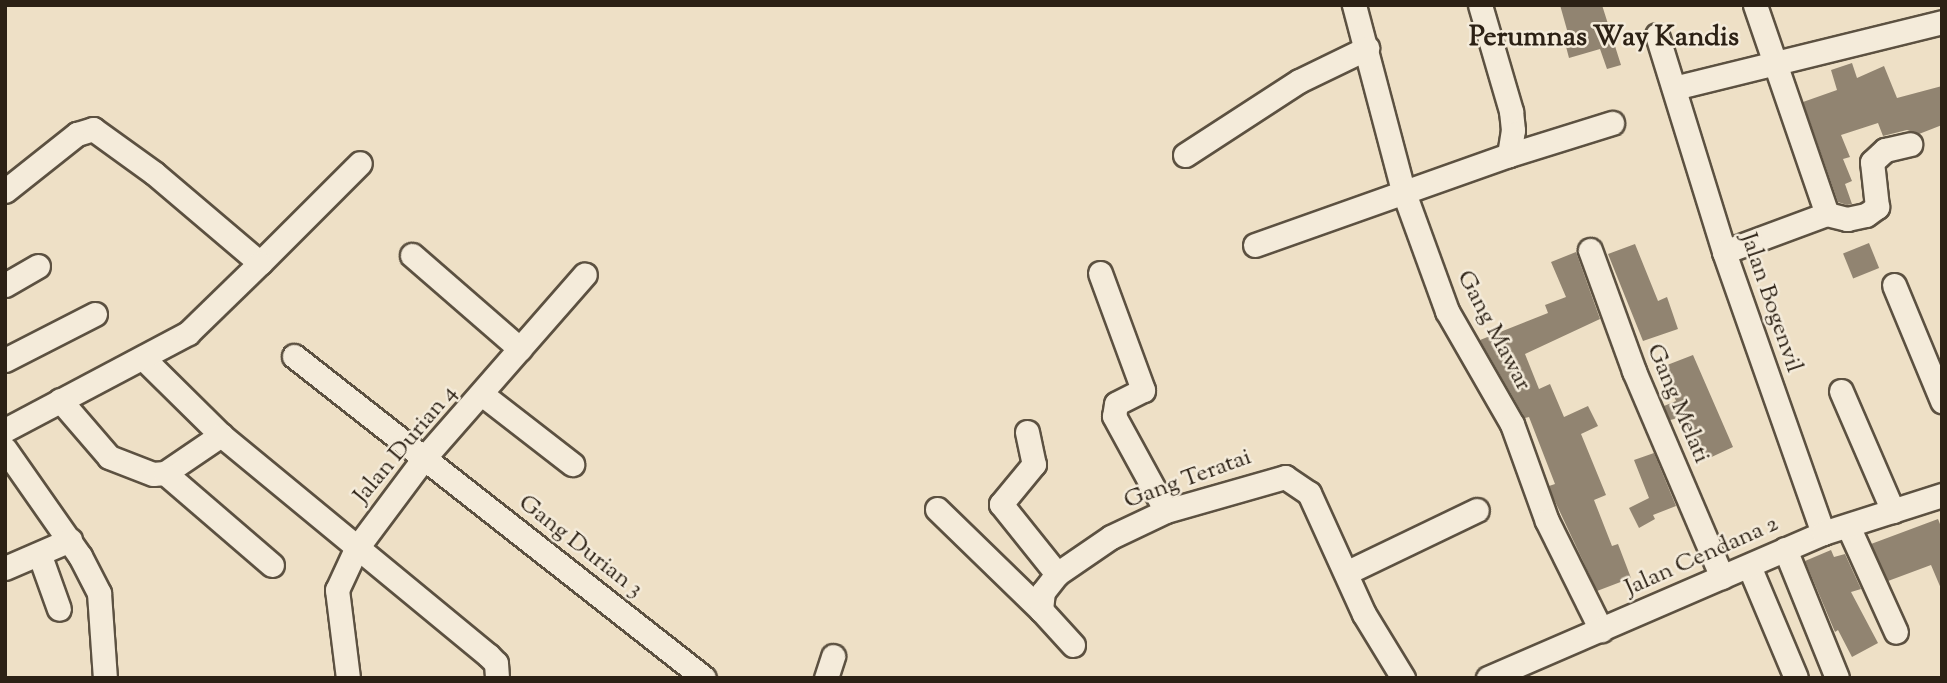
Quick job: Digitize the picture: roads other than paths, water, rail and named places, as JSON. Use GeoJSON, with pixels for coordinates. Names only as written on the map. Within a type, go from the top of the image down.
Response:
{"type":"FeatureCollection","features":[{"type":"Feature","properties":{"kind":"street","name":"Gang Mawar"},"geometry":{"type":"LineString","coordinates":[[1354,5],[1403,190],[1447,311],[1512,424],[1548,521],[1601,630]]}},
{"type":"Feature","properties":{"kind":"street"},"geometry":{"type":"LineString","coordinates":[[1480,5],[1511,111],[1513,130],[1509,156]]}},
{"type":"Feature","properties":{"kind":"street"},"geometry":{"type":"LineString","coordinates":[[1755,5],[1827,214]]}},
{"type":"Feature","properties":{"kind":"street"},"geometry":{"type":"LineString","coordinates":[[1674,88],[1942,22]]}},
{"type":"Feature","properties":{"kind":"street","name":"Jalan Bogenvil"},"geometry":{"type":"LineString","coordinates":[[1657,35],[1724,252],[1823,533]]}},
{"type":"Feature","properties":{"kind":"street"},"geometry":{"type":"LineString","coordinates":[[1185,155],[1299,81],[1367,48]]}},
{"type":"Feature","properties":{"kind":"street"},"geometry":{"type":"LineString","coordinates":[[1255,245],[1403,190],[1612,123]]}},
{"type":"Feature","properties":{"kind":"street"},"geometry":{"type":"LineString","coordinates":[[5,191],[77,134],[93,129],[154,173],[260,263]]}},
{"type":"Feature","properties":{"kind":"street"},"geometry":{"type":"LineString","coordinates":[[1724,252],[1827,214],[1846,219],[1866,215],[1877,207],[1872,162],[1885,150],[1910,144]]}},
{"type":"Feature","properties":{"kind":"street"},"geometry":{"type":"LineString","coordinates":[[5,430],[144,359],[200,323],[360,163]]}},
{"type":"Feature","properties":{"kind":"street","name":"Gang Melati"},"geometry":{"type":"LineString","coordinates":[[1590,250],[1634,371],[1722,577]]}},
{"type":"Feature","properties":{"kind":"street"},"geometry":{"type":"LineString","coordinates":[[412,255],[520,349]]}},
{"type":"Feature","properties":{"kind":"street"},"geometry":{"type":"LineString","coordinates":[[5,285],[38,266]]}},
{"type":"Feature","properties":{"kind":"street"},"geometry":{"type":"LineString","coordinates":[[1100,273],[1143,390],[1116,404],[1114,416],[1166,511]]}},
{"type":"Feature","properties":{"kind":"street","name":"Jalan Durian 4"},"geometry":{"type":"LineString","coordinates":[[348,678],[337,590],[356,548],[424,458],[483,395],[585,274]]}},
{"type":"Feature","properties":{"kind":"street"},"geometry":{"type":"LineString","coordinates":[[1894,285],[1936,374],[1942,401]]}},
{"type":"Feature","properties":{"kind":"street"},"geometry":{"type":"LineString","coordinates":[[5,360],[95,314]]}},
{"type":"Feature","properties":{"kind":"street","name":"Gang Durian 3"},"geometry":{"type":"LineString","coordinates":[[294,356],[704,678]]}},
{"type":"Feature","properties":{"kind":"street"},"geometry":{"type":"LineString","coordinates":[[144,359],[221,435],[488,655],[496,663],[497,678]]}},
{"type":"Feature","properties":{"kind":"street"},"geometry":{"type":"LineString","coordinates":[[1842,391],[1893,511]]}},
{"type":"Feature","properties":{"kind":"street"},"geometry":{"type":"LineString","coordinates":[[483,395],[572,464]]}},
{"type":"Feature","properties":{"kind":"street"},"geometry":{"type":"LineString","coordinates":[[60,400],[109,457],[153,474],[166,473],[221,435]]}},
{"type":"Feature","properties":{"kind":"street"},"geometry":{"type":"LineString","coordinates":[[1027,432],[1034,464],[1001,504],[1057,574]]}},
{"type":"Feature","properties":{"kind":"street"},"geometry":{"type":"LineString","coordinates":[[5,449],[70,540],[99,593],[104,678]]}},
{"type":"Feature","properties":{"kind":"street"},"geometry":{"type":"LineString","coordinates":[[166,473],[272,565]]}},
{"type":"Feature","properties":{"kind":"street","name":"Gang Teratai"},"geometry":{"type":"LineString","coordinates":[[1041,610],[1043,592],[1057,574],[1111,537],[1166,511],[1285,477],[1309,493],[1364,614],[1403,678]]}},
{"type":"Feature","properties":{"kind":"street","name":"Jalan Cendana 2"},"geometry":{"type":"LineString","coordinates":[[1494,676],[1823,533],[1942,495]]}},
{"type":"Feature","properties":{"kind":"street"},"geometry":{"type":"LineString","coordinates":[[937,509],[1041,610],[1073,645]]}},
{"type":"Feature","properties":{"kind":"street"},"geometry":{"type":"LineString","coordinates":[[1346,573],[1477,509]]}},
{"type":"Feature","properties":{"kind":"street"},"geometry":{"type":"LineString","coordinates":[[1848,526],[1896,632]]}},
{"type":"Feature","properties":{"kind":"street"},"geometry":{"type":"LineString","coordinates":[[5,568],[40,556],[70,540]]}},
{"type":"Feature","properties":{"kind":"street"},"geometry":{"type":"LineString","coordinates":[[1785,549],[1837,678]]}},
{"type":"Feature","properties":{"kind":"street"},"geometry":{"type":"LineString","coordinates":[[40,556],[60,610]]}},
{"type":"Feature","properties":{"kind":"street"},"geometry":{"type":"LineString","coordinates":[[1749,566],[1796,678]]}},
{"type":"Feature","properties":{"kind":"district","name":"Perumnas Way Kandis"},"geometry":{"type":"Point","coordinates":[1604,38]}}]}
